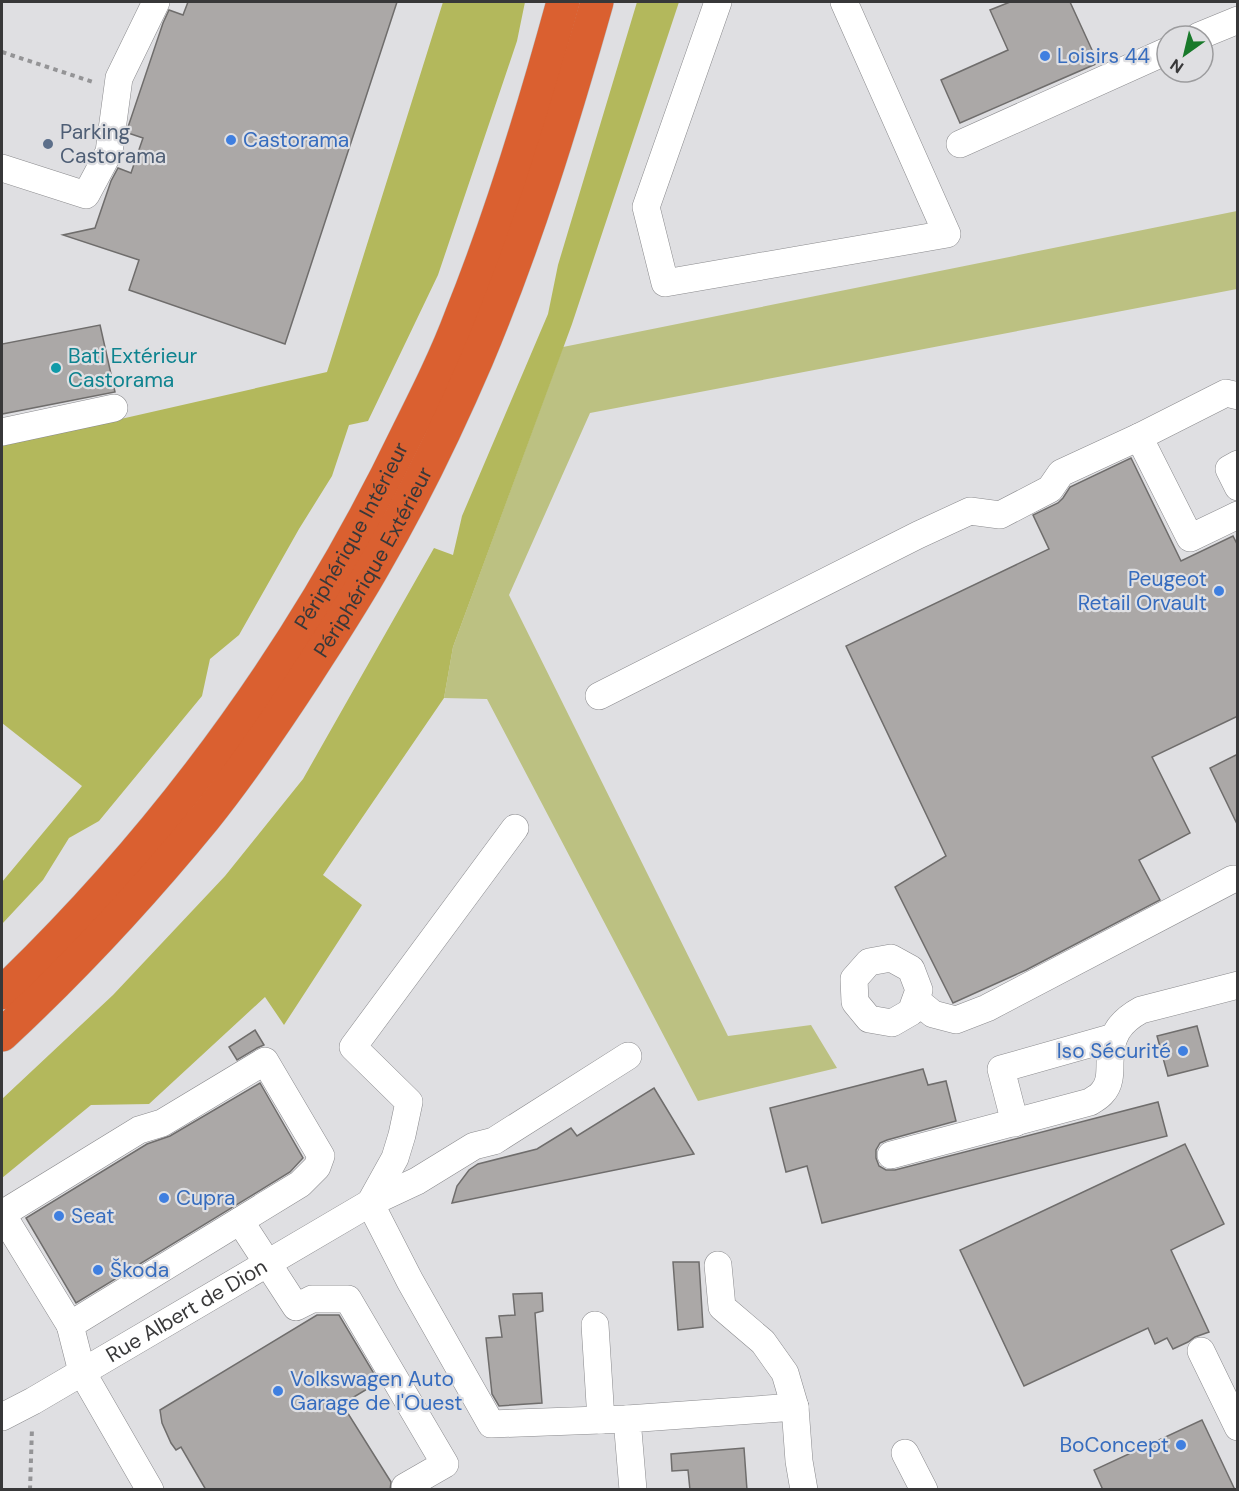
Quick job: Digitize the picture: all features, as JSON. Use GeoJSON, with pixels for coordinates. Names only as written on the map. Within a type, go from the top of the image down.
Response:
{"type":"FeatureCollection","features":[{"type":"Feature","properties":{"kind":"highway"},"geometry":{"type":"LineString","coordinates":[[522,141],[516,103],[545,2]]}},
{"type":"Feature","properties":{"kind":"highway","name":"Périphérique Intérieur"},"geometry":{"type":"LineString","coordinates":[[2,993],[58,937],[140,846],[232,729],[298,632],[363,521],[437,373],[460,318],[498,219],[563,2]]}},
{"type":"Feature","properties":{"kind":"highway","name":"Périphérique Extérieur"},"geometry":{"type":"LineString","coordinates":[[2,1035],[117,921],[205,818],[264,739],[374,567],[449,421],[503,294],[568,101],[597,2]]}},
{"type":"Feature","properties":{"kind":"highway"},"geometry":{"type":"LineString","coordinates":[[568,101],[599,65],[618,2]]}},
{"type":"Feature","properties":{"kind":"street"},"geometry":{"type":"LineString","coordinates":[[2,168],[86,195],[109,152],[119,78],[156,2]]}},
{"type":"Feature","properties":{"kind":"street"},"geometry":{"type":"LineString","coordinates":[[718,2],[646,207],[665,284],[947,234],[844,2]]}},
{"type":"Feature","properties":{"kind":"street"},"geometry":{"type":"LineString","coordinates":[[1215,29],[1238,20]]}},
{"type":"Feature","properties":{"kind":"street"},"geometry":{"type":"LineString","coordinates":[[960,144],[1155,56]]}},
{"type":"Feature","properties":{"kind":"street"},"geometry":{"type":"LineString","coordinates":[[599,696],[918,535],[970,511],[1000,515],[1050,489],[1061,473],[1226,393],[1238,396]]}},
{"type":"Feature","properties":{"kind":"street"},"geometry":{"type":"LineString","coordinates":[[2,432],[114,408]]}},
{"type":"Feature","properties":{"kind":"street"},"geometry":{"type":"LineString","coordinates":[[1140,436],[1190,538],[1238,514]]}},
{"type":"Feature","properties":{"kind":"street"},"geometry":{"type":"LineString","coordinates":[[1238,464],[1229,469],[1238,487]]}},
{"type":"Feature","properties":{"kind":"street"},"geometry":{"type":"LineString","coordinates":[[515,828],[353,1047],[409,1102],[395,1158],[370,1203],[410,1281],[492,1424],[614,1419],[795,1407]]}},
{"type":"Feature","properties":{"kind":"street"},"geometry":{"type":"LineString","coordinates":[[916,1000],[933,1014],[956,1020],[987,1008],[1233,879],[1238,879]]}},
{"type":"Feature","properties":{"kind":"street"},"geometry":{"type":"LineString","coordinates":[[891,1155],[1090,1101],[1101,1094],[1108,1084],[1111,1045],[1119,1027],[1128,1017],[1141,1010],[1238,985]]}},
{"type":"Feature","properties":{"kind":"street"},"geometry":{"type":"LineString","coordinates":[[1015,1123],[1001,1069],[1114,1037]]}},
{"type":"Feature","properties":{"kind":"street","name":"Rue Albert de Dion"},"geometry":{"type":"LineString","coordinates":[[2,1418],[370,1203],[417,1181],[474,1146],[494,1141],[628,1056]]}},
{"type":"Feature","properties":{"kind":"street"},"geometry":{"type":"LineString","coordinates":[[70,1325],[300,1184],[317,1167],[321,1156],[265,1061],[162,1124],[139,1130],[2,1214],[70,1325],[82,1372],[150,1490]]}},
{"type":"Feature","properties":{"kind":"street"},"geometry":{"type":"LineString","coordinates":[[240,1221],[296,1308],[312,1299],[348,1299],[445,1464],[405,1487],[407,1490]]}},
{"type":"Feature","properties":{"kind":"street"},"geometry":{"type":"LineString","coordinates":[[718,1265],[722,1307],[763,1342],[785,1373],[795,1407],[804,1490]]}},
{"type":"Feature","properties":{"kind":"street"},"geometry":{"type":"LineString","coordinates":[[595,1324],[614,1419],[633,1490]]}},
{"type":"Feature","properties":{"kind":"street"},"geometry":{"type":"LineString","coordinates":[[1201,1352],[1238,1427]]}},
{"type":"Feature","properties":{"kind":"street"},"geometry":{"type":"LineString","coordinates":[[905,1453],[924,1490]]}},
{"type":"Feature","properties":{"kind":"path"},"geometry":{"type":"LineString","coordinates":[[2,52],[101,85],[119,78]]}},
{"type":"Feature","properties":{"kind":"green space"},"geometry":{"type":"Polygon","coordinates":[[[443,2],[525,2],[517,41],[438,275],[368,421],[349,425],[332,476],[239,635],[210,659],[202,696],[99,821],[69,838],[43,880],[2,924],[2,882],[82,786],[2,723],[2,446],[327,372],[443,2]]]}},
{"type":"Feature","properties":{"kind":"green space"},"geometry":{"type":"Polygon","coordinates":[[[637,2],[679,2],[572,324],[453,647],[444,698],[323,875],[362,905],[284,1025],[265,997],[149,1104],[91,1105],[2,1178],[2,1099],[113,995],[225,876],[303,779],[434,548],[453,555],[462,516],[548,314],[558,265],[637,2]]]}},
{"type":"Feature","properties":{"kind":"green space"},"geometry":{"type":"Polygon","coordinates":[[[1237,211],[1237,289],[590,413],[509,595],[728,1036],[811,1025],[837,1068],[698,1101],[487,699],[444,698],[453,647],[563,347],[1237,211]]]}},
{"type":"Feature","properties":{"kind":"building"},"geometry":{"type":"Polygon","coordinates":[[[188,2],[397,2],[285,344],[129,290],[139,260],[63,235],[95,228],[111,181],[118,168],[131,173],[143,138],[128,133],[128,127],[169,10],[183,15],[188,2]]]}},
{"type":"Feature","properties":{"kind":"building","name":"Loisirs 44"},"geometry":{"type":"Polygon","coordinates":[[[1010,2],[1070,2],[1098,63],[960,123],[941,80],[1008,50],[990,10],[1010,2]]]}},
{"type":"Feature","properties":{"kind":"building","name":"Bati Extérieur Castorama"},"geometry":{"type":"Polygon","coordinates":[[[100,325],[115,392],[2,414],[2,344],[100,325]]]}},
{"type":"Feature","properties":{"kind":"building"},"geometry":{"type":"Polygon","coordinates":[[[1131,458],[1181,561],[1233,536],[1238,546],[1238,716],[1152,757],[1190,833],[1139,860],[1160,900],[1026,970],[953,1003],[895,887],[946,856],[846,646],[1049,549],[1033,515],[1058,503],[1070,487],[1131,458]]]}},
{"type":"Feature","properties":{"kind":"building"},"geometry":{"type":"Polygon","coordinates":[[[1238,754],[1238,826],[1210,768],[1238,754]]]}},
{"type":"Feature","properties":{"kind":"building","name":"Iso Sécurité"},"geometry":{"type":"Polygon","coordinates":[[[1197,1026],[1208,1066],[1168,1076],[1157,1036],[1197,1026]]]}},
{"type":"Feature","properties":{"kind":"building"},"geometry":{"type":"Polygon","coordinates":[[[255,1030],[264,1045],[237,1060],[229,1047],[255,1030]]]}},
{"type":"Feature","properties":{"kind":"building"},"geometry":{"type":"Polygon","coordinates":[[[923,1069],[928,1085],[946,1081],[956,1121],[880,1143],[876,1150],[876,1158],[879,1166],[886,1170],[895,1170],[1158,1102],[1167,1136],[822,1223],[807,1166],[786,1172],[770,1108],[923,1069]]]}},
{"type":"Feature","properties":{"kind":"building"},"geometry":{"type":"Polygon","coordinates":[[[260,1083],[303,1158],[290,1172],[76,1303],[26,1218],[147,1144],[170,1136],[260,1083]]]}},
{"type":"Feature","properties":{"kind":"building"},"geometry":{"type":"Polygon","coordinates":[[[654,1088],[694,1154],[452,1203],[457,1186],[469,1170],[478,1164],[537,1149],[571,1128],[577,1136],[654,1088]]]}},
{"type":"Feature","properties":{"kind":"building"},"geometry":{"type":"Polygon","coordinates":[[[1185,1144],[1224,1224],[1171,1250],[1209,1332],[1173,1349],[1167,1338],[1155,1344],[1148,1328],[1024,1386],[960,1250],[1185,1144]]]}},
{"type":"Feature","properties":{"kind":"building"},"geometry":{"type":"Polygon","coordinates":[[[673,1262],[699,1262],[703,1327],[678,1330],[673,1262]]]}},
{"type":"Feature","properties":{"kind":"building"},"geometry":{"type":"Polygon","coordinates":[[[542,1293],[543,1311],[535,1313],[542,1403],[499,1406],[492,1394],[486,1338],[502,1337],[499,1316],[515,1315],[513,1294],[542,1293]]]}},
{"type":"Feature","properties":{"kind":"building","name":"Volkswagen Auto Garage de l'Ouest"},"geometry":{"type":"Polygon","coordinates":[[[317,1315],[339,1315],[379,1382],[342,1404],[391,1482],[390,1490],[206,1490],[181,1447],[176,1450],[171,1443],[162,1423],[160,1410],[317,1315]]]}},
{"type":"Feature","properties":{"kind":"building","name":"BoConcept"},"geometry":{"type":"Polygon","coordinates":[[[1202,1420],[1235,1490],[1103,1490],[1094,1470],[1202,1420]]]}},
{"type":"Feature","properties":{"kind":"building"},"geometry":{"type":"Polygon","coordinates":[[[744,1448],[747,1490],[690,1490],[688,1470],[672,1471],[671,1454],[744,1448]]]}},
{"type":"Feature","properties":{"kind":"place","name":"Loisirs 44"},"geometry":{"type":"Point","coordinates":[1045,56]}},
{"type":"Feature","properties":{"kind":"place","name":"Castorama"},"geometry":{"type":"Point","coordinates":[231,140]}},
{"type":"Feature","properties":{"kind":"place","name":"Parking Castorama"},"geometry":{"type":"Point","coordinates":[48,144]}},
{"type":"Feature","properties":{"kind":"place","name":"Bati Extérieur Castorama"},"geometry":{"type":"Point","coordinates":[56,368]}},
{"type":"Feature","properties":{"kind":"place","name":"Peugeot Retail Orvault"},"geometry":{"type":"Point","coordinates":[1219,591]}},
{"type":"Feature","properties":{"kind":"place","name":"Iso Sécurité"},"geometry":{"type":"Point","coordinates":[1183,1051]}},
{"type":"Feature","properties":{"kind":"place","name":"Cupra"},"geometry":{"type":"Point","coordinates":[164,1198]}},
{"type":"Feature","properties":{"kind":"place","name":"Seat"},"geometry":{"type":"Point","coordinates":[59,1216]}},
{"type":"Feature","properties":{"kind":"place","name":"Škoda"},"geometry":{"type":"Point","coordinates":[98,1270]}},
{"type":"Feature","properties":{"kind":"place","name":"Volkswagen Auto Garage de l'Ouest"},"geometry":{"type":"Point","coordinates":[278,1391]}},
{"type":"Feature","properties":{"kind":"place","name":"BoConcept"},"geometry":{"type":"Point","coordinates":[1181,1445]}}]}
